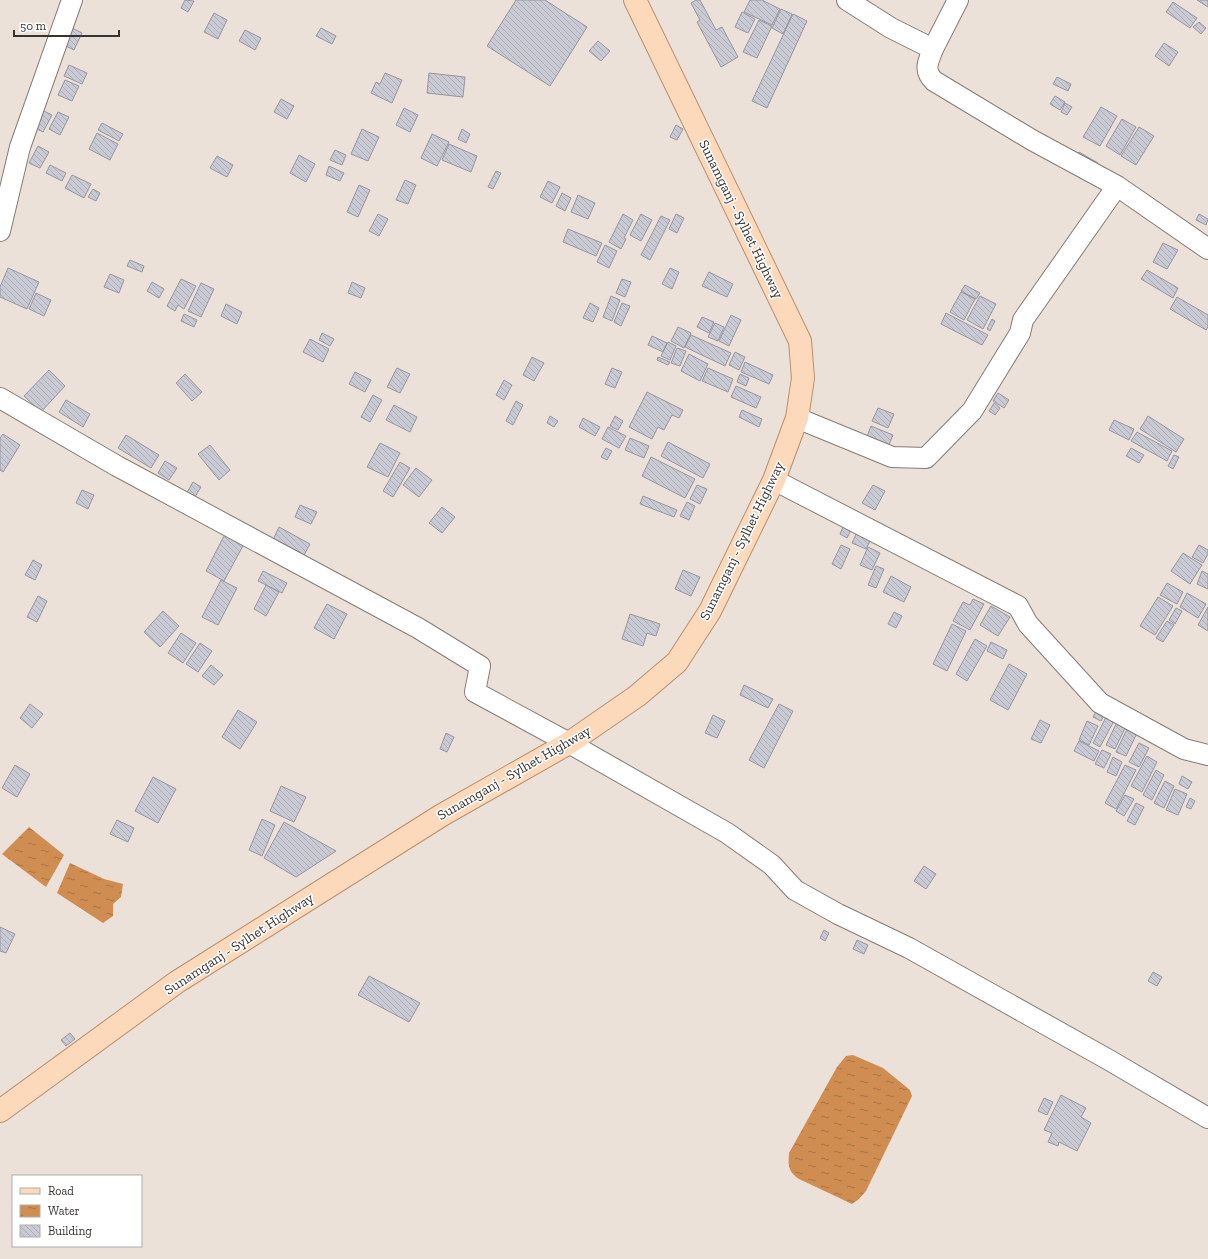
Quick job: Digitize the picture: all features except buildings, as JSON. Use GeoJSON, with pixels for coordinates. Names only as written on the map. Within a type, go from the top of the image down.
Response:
{"type":"FeatureCollection","features":[{"type":"Feature","properties":{"kind":"main road","name":"Sunamganj - Sylhet Highway"},"geometry":{"type":"LineString","coordinates":[[0,1111],[177,982],[442,815],[569,743],[637,696],[677,662],[710,611],[774,480],[797,418],[803,378],[800,341],[635,0]]}},
{"type":"Feature","properties":{"kind":"street"},"geometry":{"type":"LineString","coordinates":[[0,231],[20,148],[72,0]]}},
{"type":"Feature","properties":{"kind":"street"},"geometry":{"type":"LineString","coordinates":[[847,0],[891,28],[933,49]]}},
{"type":"Feature","properties":{"kind":"street"},"geometry":{"type":"LineString","coordinates":[[958,0],[933,49],[927,70],[929,76],[934,81],[1032,140],[1117,186],[1208,250]]}},
{"type":"Feature","properties":{"kind":"street"},"geometry":{"type":"LineString","coordinates":[[797,418],[892,457],[926,458],[972,411],[1020,333],[1023,320],[1117,186]]}},
{"type":"Feature","properties":{"kind":"street"},"geometry":{"type":"LineString","coordinates":[[0,398],[116,466],[424,632],[480,666],[475,692],[569,743],[727,833],[772,865],[795,890],[838,914],[916,952],[1109,1060],[1208,1118]]}},
{"type":"Feature","properties":{"kind":"street"},"geometry":{"type":"LineString","coordinates":[[774,480],[1018,606],[1028,624],[1100,703],[1184,749],[1208,755]]}},
{"type":"Feature","properties":{"kind":"water"},"geometry":{"type":"Polygon","coordinates":[[[29,827],[64,855],[46,887],[2,854],[29,827]]]}},
{"type":"Feature","properties":{"kind":"water"},"geometry":{"type":"Polygon","coordinates":[[[70,863],[104,879],[123,884],[121,897],[113,904],[113,916],[103,923],[57,893],[70,863]]]}},
{"type":"Feature","properties":{"kind":"water"},"geometry":{"type":"Polygon","coordinates":[[[853,1055],[883,1068],[910,1090],[912,1096],[866,1191],[852,1204],[799,1179],[791,1171],[789,1153],[837,1067],[846,1056],[853,1055]]]}}]}
